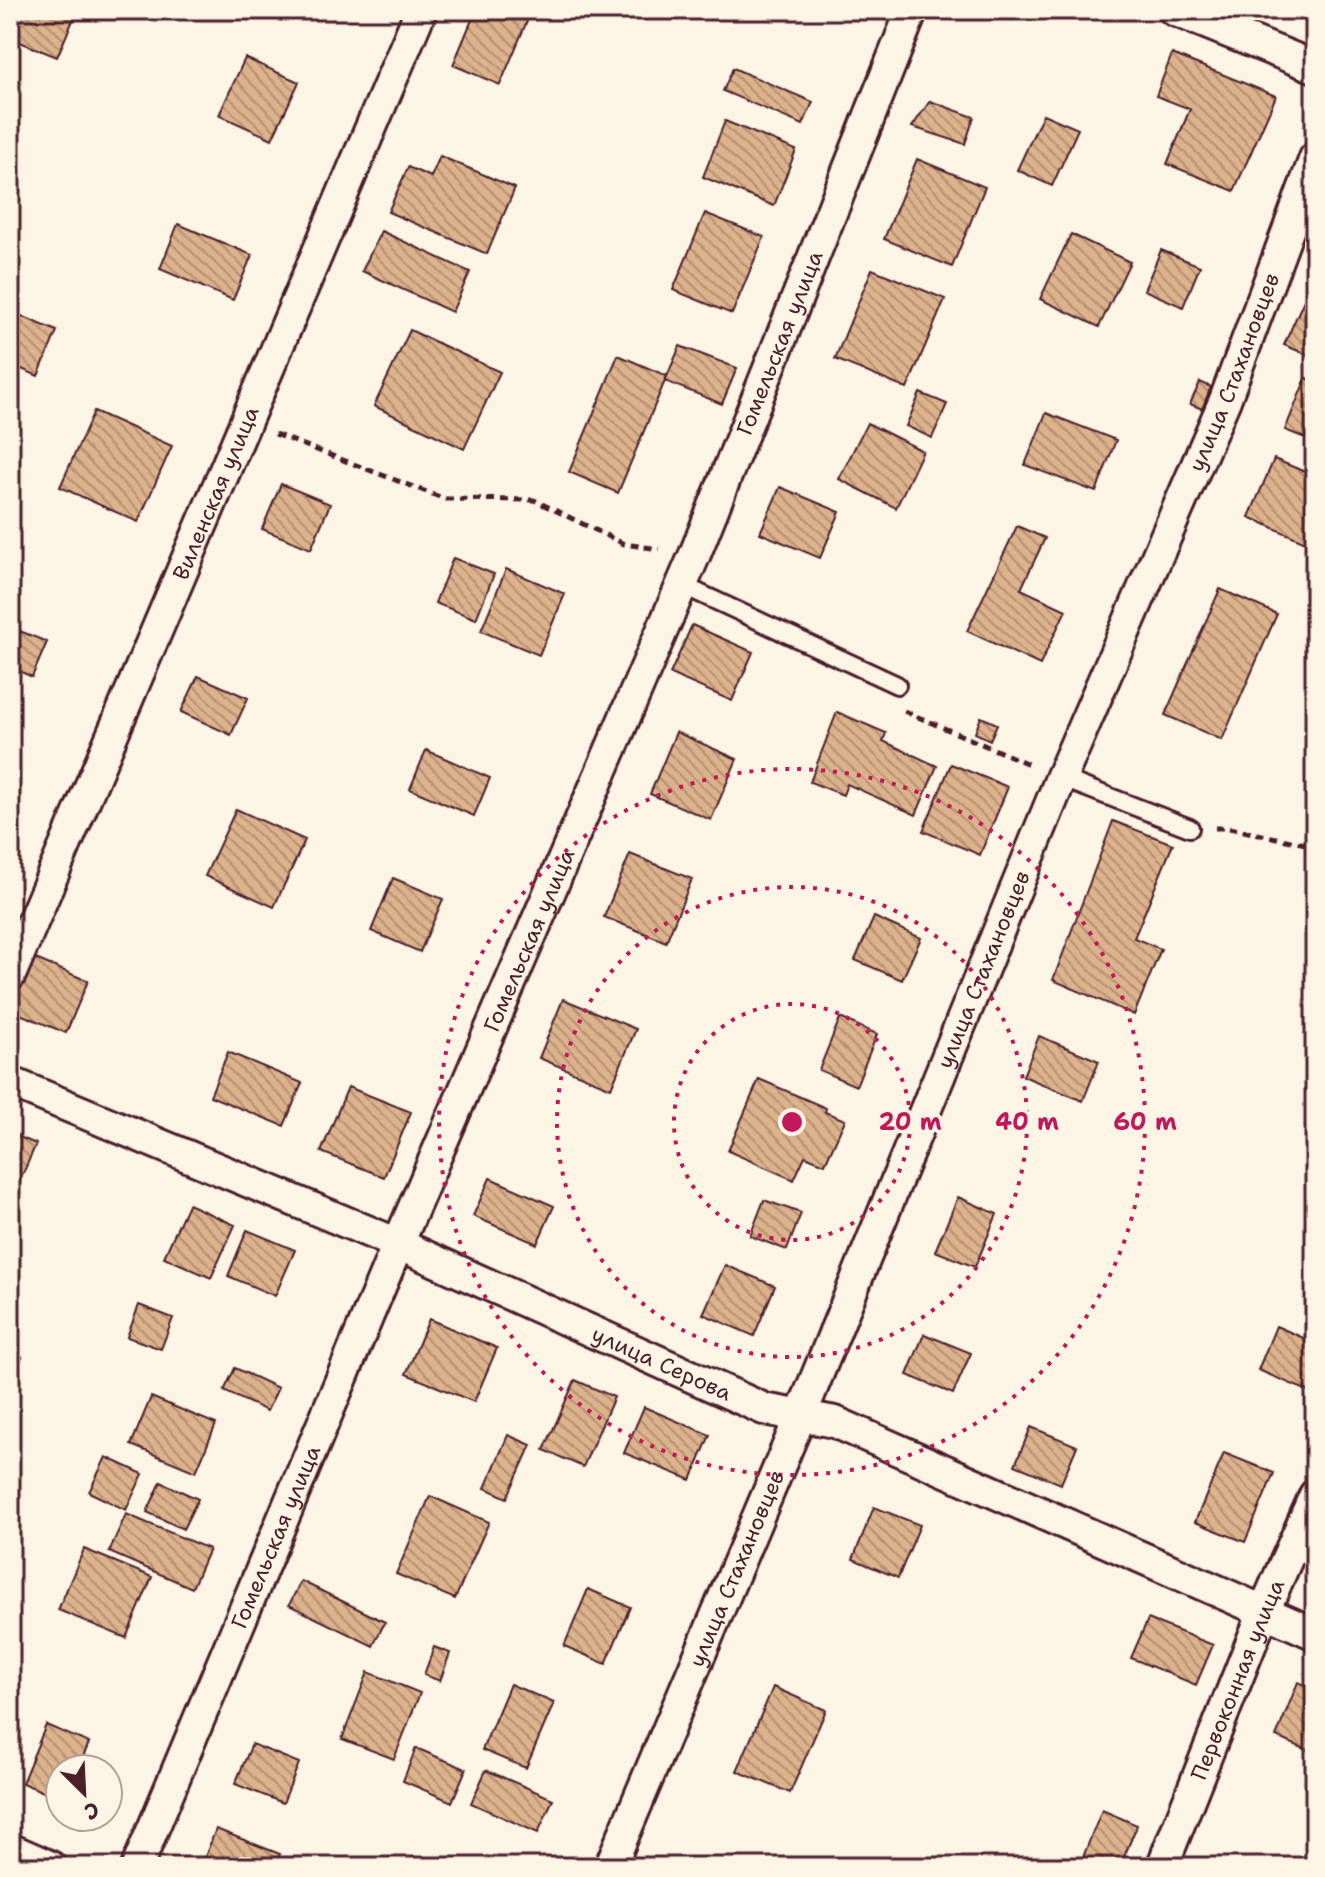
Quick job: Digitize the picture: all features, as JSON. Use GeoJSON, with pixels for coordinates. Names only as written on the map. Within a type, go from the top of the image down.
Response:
{"type":"FeatureCollection","features":[{"type":"Feature","properties":{"kind":"street","name":"Виленская улица"},"geometry":{"type":"LineString","coordinates":[[10,975],[421,10]]}},
{"type":"Feature","properties":{"kind":"street","name":"Гомельская улица"},"geometry":{"type":"LineString","coordinates":[[137,1867],[398,1244],[695,554],[912,10]]}},
{"type":"Feature","properties":{"kind":"street"},"geometry":{"type":"LineString","coordinates":[[1174,10],[1315,67]]}},
{"type":"Feature","properties":{"kind":"street","name":"улица Стахановцев"},"geometry":{"type":"LineString","coordinates":[[610,1867],[801,1415],[1061,778],[1225,400],[1315,158]]}},
{"type":"Feature","properties":{"kind":"street","name":"улица Серова"},"geometry":{"type":"LineString","coordinates":[[10,1082],[398,1244],[764,1409],[835,1422],[1315,1634]]}},
{"type":"Feature","properties":{"kind":"street","name":"Первоконная улица"},"geometry":{"type":"LineString","coordinates":[[1162,1867],[1264,1611],[1315,1495]]}},
{"type":"Feature","properties":{"kind":"street"},"geometry":{"type":"LineString","coordinates":[[10,1849],[51,1867]]}},
{"type":"Feature","properties":{"kind":"lane"},"geometry":{"type":"LineString","coordinates":[[682,585],[897,685]]}},
{"type":"Feature","properties":{"kind":"lane"},"geometry":{"type":"LineString","coordinates":[[1061,778],[1190,828]]}},
{"type":"Feature","properties":{"kind":"path"},"geometry":{"type":"LineString","coordinates":[[245,422],[445,499],[534,500],[624,544],[695,554]]}},
{"type":"Feature","properties":{"kind":"path"},"geometry":{"type":"LineString","coordinates":[[897,685],[894,707],[1061,778]]}},
{"type":"Feature","properties":{"kind":"path"},"geometry":{"type":"LineString","coordinates":[[1190,828],[1229,828],[1315,846]]}},
{"type":"Feature","properties":{"kind":"building"},"geometry":{"type":"Polygon","coordinates":[[[10,10],[77,11],[57,57],[10,38],[10,10]]]}},
{"type":"Feature","properties":{"kind":"building"},"geometry":{"type":"Polygon","coordinates":[[[476,10],[520,10],[530,14],[500,85],[453,65],[476,10]]]}},
{"type":"Feature","properties":{"kind":"building"},"geometry":{"type":"Polygon","coordinates":[[[1172,54],[1276,96],[1234,191],[1167,164],[1190,109],[1156,96],[1172,54]]]}},
{"type":"Feature","properties":{"kind":"building"},"geometry":{"type":"Polygon","coordinates":[[[245,58],[299,82],[272,139],[219,115],[245,58]]]}},
{"type":"Feature","properties":{"kind":"building"},"geometry":{"type":"Polygon","coordinates":[[[733,68],[813,102],[803,125],[723,91],[733,68]]]}},
{"type":"Feature","properties":{"kind":"building"},"geometry":{"type":"Polygon","coordinates":[[[930,101],[974,117],[965,144],[912,127],[930,101]]]}},
{"type":"Feature","properties":{"kind":"building"},"geometry":{"type":"Polygon","coordinates":[[[1043,114],[1078,129],[1052,186],[1017,170],[1043,114]]]}},
{"type":"Feature","properties":{"kind":"building"},"geometry":{"type":"Polygon","coordinates":[[[725,121],[796,150],[774,206],[703,177],[725,121]]]}},
{"type":"Feature","properties":{"kind":"building"},"geometry":{"type":"Polygon","coordinates":[[[440,156],[515,188],[487,254],[388,212],[408,167],[431,177],[440,156]]]}},
{"type":"Feature","properties":{"kind":"building"},"geometry":{"type":"Polygon","coordinates":[[[917,159],[985,187],[952,267],[884,239],[917,159]]]}},
{"type":"Feature","properties":{"kind":"building"},"geometry":{"type":"Polygon","coordinates":[[[705,213],[764,237],[732,314],[673,290],[705,213]]]}},
{"type":"Feature","properties":{"kind":"building"},"geometry":{"type":"Polygon","coordinates":[[[178,224],[252,255],[233,300],[160,269],[178,224]]]}},
{"type":"Feature","properties":{"kind":"building"},"geometry":{"type":"Polygon","coordinates":[[[381,231],[470,272],[452,312],[362,271],[381,231]]]}},
{"type":"Feature","properties":{"kind":"building"},"geometry":{"type":"Polygon","coordinates":[[[1071,234],[1130,262],[1099,327],[1040,299],[1071,234]]]}},
{"type":"Feature","properties":{"kind":"building"},"geometry":{"type":"Polygon","coordinates":[[[1161,250],[1200,266],[1183,307],[1144,290],[1161,250]]]}},
{"type":"Feature","properties":{"kind":"building"},"geometry":{"type":"Polygon","coordinates":[[[872,269],[945,299],[907,389],[835,359],[872,269]]]}},
{"type":"Feature","properties":{"kind":"building"},"geometry":{"type":"Polygon","coordinates":[[[1307,293],[1315,297],[1315,358],[1284,345],[1307,293]]]}},
{"type":"Feature","properties":{"kind":"building"},"geometry":{"type":"Polygon","coordinates":[[[19,315],[57,331],[38,376],[10,364],[10,338],[19,315]]]}},
{"type":"Feature","properties":{"kind":"building"},"geometry":{"type":"Polygon","coordinates":[[[410,330],[500,372],[464,449],[374,406],[410,330]]]}},
{"type":"Feature","properties":{"kind":"building"},"geometry":{"type":"Polygon","coordinates":[[[680,346],[737,368],[722,404],[665,381],[680,346]]]}},
{"type":"Feature","properties":{"kind":"building"},"geometry":{"type":"Polygon","coordinates":[[[618,355],[667,376],[618,493],[569,472],[618,355]]]}},
{"type":"Feature","properties":{"kind":"building"},"geometry":{"type":"Polygon","coordinates":[[[1306,378],[1315,382],[1315,442],[1285,430],[1306,378]]]}},
{"type":"Feature","properties":{"kind":"building"},"geometry":{"type":"Polygon","coordinates":[[[1200,382],[1211,387],[1202,409],[1190,404],[1200,382]]]}},
{"type":"Feature","properties":{"kind":"building"},"geometry":{"type":"Polygon","coordinates":[[[920,393],[947,404],[932,438],[906,426],[920,393]]]}},
{"type":"Feature","properties":{"kind":"building"},"geometry":{"type":"Polygon","coordinates":[[[94,411],[172,446],[138,522],[60,487],[94,411]]]}},
{"type":"Feature","properties":{"kind":"building"},"geometry":{"type":"Polygon","coordinates":[[[1046,413],[1116,440],[1096,492],[1025,465],[1046,413]]]}},
{"type":"Feature","properties":{"kind":"building"},"geometry":{"type":"Polygon","coordinates":[[[867,423],[923,451],[896,508],[839,479],[867,423]]]}},
{"type":"Feature","properties":{"kind":"building"},"geometry":{"type":"Polygon","coordinates":[[[1274,459],[1315,476],[1315,531],[1310,544],[1249,517],[1274,459]]]}},
{"type":"Feature","properties":{"kind":"building"},"geometry":{"type":"Polygon","coordinates":[[[281,484],[330,504],[311,549],[262,529],[281,484]]]}},
{"type":"Feature","properties":{"kind":"building"},"geometry":{"type":"Polygon","coordinates":[[[780,487],[840,512],[820,558],[760,533],[780,487]]]}},
{"type":"Feature","properties":{"kind":"building"},"geometry":{"type":"Polygon","coordinates":[[[1017,526],[1045,538],[1021,589],[1066,610],[1040,665],[967,631],[1017,526]]]}},
{"type":"Feature","properties":{"kind":"building"},"geometry":{"type":"Polygon","coordinates":[[[453,558],[494,574],[476,619],[435,603],[453,558]]]}},
{"type":"Feature","properties":{"kind":"building"},"geometry":{"type":"Polygon","coordinates":[[[506,569],[565,594],[539,655],[481,631],[506,569]]]}},
{"type":"Feature","properties":{"kind":"building"},"geometry":{"type":"Polygon","coordinates":[[[1220,589],[1277,614],[1222,740],[1165,715],[1220,589]]]}},
{"type":"Feature","properties":{"kind":"building"},"geometry":{"type":"Polygon","coordinates":[[[692,625],[753,652],[732,701],[670,674],[692,625]]]}},
{"type":"Feature","properties":{"kind":"building"},"geometry":{"type":"Polygon","coordinates":[[[10,627],[47,642],[32,677],[10,667],[10,627]]]}},
{"type":"Feature","properties":{"kind":"building"},"geometry":{"type":"Polygon","coordinates":[[[198,676],[248,698],[231,735],[181,712],[198,676]]]}},
{"type":"Feature","properties":{"kind":"building"},"geometry":{"type":"Polygon","coordinates":[[[837,712],[886,733],[883,741],[937,766],[916,815],[847,784],[843,795],[810,782],[837,712]]]}},
{"type":"Feature","properties":{"kind":"building"},"geometry":{"type":"Polygon","coordinates":[[[981,717],[997,724],[990,740],[975,733],[981,717]]]}},
{"type":"Feature","properties":{"kind":"building"},"geometry":{"type":"Polygon","coordinates":[[[676,732],[737,759],[711,820],[650,794],[676,732]]]}},
{"type":"Feature","properties":{"kind":"building"},"geometry":{"type":"Polygon","coordinates":[[[426,750],[490,778],[474,816],[410,789],[426,750]]]}},
{"type":"Feature","properties":{"kind":"building"},"geometry":{"type":"Polygon","coordinates":[[[951,764],[1008,787],[980,855],[923,831],[951,764]]]}},
{"type":"Feature","properties":{"kind":"building"},"geometry":{"type":"Polygon","coordinates":[[[236,809],[305,840],[274,907],[205,876],[236,809]]]}},
{"type":"Feature","properties":{"kind":"building"},"geometry":{"type":"Polygon","coordinates":[[[1113,821],[1173,844],[1134,938],[1161,949],[1134,1015],[1053,980],[1113,821]]]}},
{"type":"Feature","properties":{"kind":"building"},"geometry":{"type":"Polygon","coordinates":[[[630,854],[692,879],[666,942],[604,917],[630,854]]]}},
{"type":"Feature","properties":{"kind":"building"},"geometry":{"type":"Polygon","coordinates":[[[393,878],[443,899],[420,952],[371,931],[393,878]]]}},
{"type":"Feature","properties":{"kind":"building"},"geometry":{"type":"Polygon","coordinates":[[[874,917],[921,938],[902,980],[855,960],[874,917]]]}},
{"type":"Feature","properties":{"kind":"building"},"geometry":{"type":"Polygon","coordinates":[[[31,957],[88,981],[66,1033],[10,1010],[31,957]]]}},
{"type":"Feature","properties":{"kind":"building"},"geometry":{"type":"Polygon","coordinates":[[[563,999],[636,1029],[611,1088],[539,1058],[563,999]]]}},
{"type":"Feature","properties":{"kind":"building"},"geometry":{"type":"Polygon","coordinates":[[[840,1018],[877,1034],[856,1086],[819,1070],[840,1018]]]}},
{"type":"Feature","properties":{"kind":"building"},"geometry":{"type":"Polygon","coordinates":[[[1039,1036],[1099,1061],[1083,1101],[1023,1076],[1039,1036]]]}},
{"type":"Feature","properties":{"kind":"building"},"geometry":{"type":"Polygon","coordinates":[[[228,1052],[302,1083],[284,1126],[210,1096],[228,1052]]]}},
{"type":"Feature","properties":{"kind":"building"},"geometry":{"type":"Polygon","coordinates":[[[759,1079],[826,1108],[825,1112],[845,1120],[825,1164],[805,1156],[794,1180],[728,1151],[759,1079]]]}},
{"type":"Feature","properties":{"kind":"building"},"geometry":{"type":"Polygon","coordinates":[[[348,1087],[411,1112],[384,1177],[321,1152],[348,1087]]]}},
{"type":"Feature","properties":{"kind":"building"},"geometry":{"type":"Polygon","coordinates":[[[10,1133],[36,1144],[15,1192],[10,1190],[10,1133]]]}},
{"type":"Feature","properties":{"kind":"building"},"geometry":{"type":"Polygon","coordinates":[[[490,1178],[554,1206],[537,1244],[473,1216],[490,1178]]]}},
{"type":"Feature","properties":{"kind":"building"},"geometry":{"type":"Polygon","coordinates":[[[958,1197],[997,1214],[975,1267],[935,1251],[958,1197]]]}},
{"type":"Feature","properties":{"kind":"building"},"geometry":{"type":"Polygon","coordinates":[[[764,1200],[801,1213],[787,1250],[750,1236],[764,1200]]]}},
{"type":"Feature","properties":{"kind":"building"},"geometry":{"type":"Polygon","coordinates":[[[188,1204],[235,1225],[211,1278],[164,1257],[188,1204]]]}},
{"type":"Feature","properties":{"kind":"building"},"geometry":{"type":"Polygon","coordinates":[[[247,1230],[295,1250],[275,1296],[228,1276],[247,1230]]]}},
{"type":"Feature","properties":{"kind":"building"},"geometry":{"type":"Polygon","coordinates":[[[725,1265],[775,1286],[754,1336],[703,1314],[725,1265]]]}},
{"type":"Feature","properties":{"kind":"building"},"geometry":{"type":"Polygon","coordinates":[[[139,1305],[173,1318],[161,1349],[127,1337],[139,1305]]]}},
{"type":"Feature","properties":{"kind":"building"},"geometry":{"type":"Polygon","coordinates":[[[429,1319],[497,1348],[474,1402],[406,1374],[429,1319]]]}},
{"type":"Feature","properties":{"kind":"building"},"geometry":{"type":"Polygon","coordinates":[[[1276,1326],[1315,1343],[1315,1394],[1258,1370],[1276,1326]]]}},
{"type":"Feature","properties":{"kind":"building"},"geometry":{"type":"Polygon","coordinates":[[[924,1334],[971,1353],[953,1394],[907,1375],[924,1334]]]}},
{"type":"Feature","properties":{"kind":"building"},"geometry":{"type":"Polygon","coordinates":[[[10,1352],[22,1357],[10,1384],[10,1352]]]}},
{"type":"Feature","properties":{"kind":"building"},"geometry":{"type":"Polygon","coordinates":[[[235,1368],[278,1388],[267,1411],[224,1391],[235,1368]]]}},
{"type":"Feature","properties":{"kind":"building"},"geometry":{"type":"Polygon","coordinates":[[[575,1380],[614,1397],[583,1467],[544,1450],[575,1380]]]}},
{"type":"Feature","properties":{"kind":"building"},"geometry":{"type":"Polygon","coordinates":[[[151,1397],[216,1424],[196,1472],[131,1445],[151,1397]]]}},
{"type":"Feature","properties":{"kind":"building"},"geometry":{"type":"Polygon","coordinates":[[[644,1407],[710,1435],[691,1480],[624,1453],[644,1407]]]}},
{"type":"Feature","properties":{"kind":"building"},"geometry":{"type":"Polygon","coordinates":[[[1031,1427],[1077,1446],[1061,1484],[1015,1465],[1031,1427]]]}},
{"type":"Feature","properties":{"kind":"building"},"geometry":{"type":"Polygon","coordinates":[[[508,1435],[531,1445],[507,1498],[485,1488],[508,1435]]]}},
{"type":"Feature","properties":{"kind":"building"},"geometry":{"type":"Polygon","coordinates":[[[1224,1453],[1274,1473],[1245,1542],[1195,1522],[1224,1453]]]}},
{"type":"Feature","properties":{"kind":"building"},"geometry":{"type":"Polygon","coordinates":[[[106,1457],[143,1474],[126,1510],[89,1492],[106,1457]]]}},
{"type":"Feature","properties":{"kind":"building"},"geometry":{"type":"Polygon","coordinates":[[[161,1482],[198,1499],[183,1529],[147,1512],[161,1482]]]}},
{"type":"Feature","properties":{"kind":"building"},"geometry":{"type":"Polygon","coordinates":[[[430,1496],[489,1522],[455,1599],[396,1574],[430,1496]]]}},
{"type":"Feature","properties":{"kind":"building"},"geometry":{"type":"Polygon","coordinates":[[[874,1507],[920,1525],[898,1578],[853,1559],[874,1507]]]}},
{"type":"Feature","properties":{"kind":"building"},"geometry":{"type":"Polygon","coordinates":[[[126,1514],[209,1549],[192,1588],[109,1552],[126,1514]]]}},
{"type":"Feature","properties":{"kind":"building"},"geometry":{"type":"Polygon","coordinates":[[[84,1549],[152,1577],[126,1638],[58,1610],[84,1549]]]}},
{"type":"Feature","properties":{"kind":"building"},"geometry":{"type":"Polygon","coordinates":[[[301,1581],[385,1622],[373,1646],[289,1605],[301,1581]]]}},
{"type":"Feature","properties":{"kind":"building"},"geometry":{"type":"Polygon","coordinates":[[[588,1589],[630,1607],[606,1664],[564,1646],[588,1589]]]}},
{"type":"Feature","properties":{"kind":"building"},"geometry":{"type":"Polygon","coordinates":[[[1148,1619],[1213,1645],[1196,1685],[1131,1658],[1148,1619]]]}},
{"type":"Feature","properties":{"kind":"building"},"geometry":{"type":"Polygon","coordinates":[[[434,1647],[450,1653],[440,1681],[424,1675],[434,1647]]]}},
{"type":"Feature","properties":{"kind":"building"},"geometry":{"type":"Polygon","coordinates":[[[368,1672],[420,1693],[394,1759],[342,1739],[368,1672]]]}},
{"type":"Feature","properties":{"kind":"building"},"geometry":{"type":"Polygon","coordinates":[[[1298,1682],[1315,1689],[1315,1753],[1276,1737],[1298,1682]]]}},
{"type":"Feature","properties":{"kind":"building"},"geometry":{"type":"Polygon","coordinates":[[[510,1684],[554,1703],[526,1768],[482,1750],[510,1684]]]}},
{"type":"Feature","properties":{"kind":"building"},"geometry":{"type":"Polygon","coordinates":[[[773,1687],[826,1710],[790,1793],[737,1771],[773,1687]]]}},
{"type":"Feature","properties":{"kind":"building"},"geometry":{"type":"Polygon","coordinates":[[[46,1725],[89,1743],[85,1753],[44,1753],[44,1792],[22,1783],[46,1725]]]}},
{"type":"Feature","properties":{"kind":"building"},"geometry":{"type":"Polygon","coordinates":[[[252,1744],[299,1763],[283,1803],[235,1784],[252,1744]]]}},
{"type":"Feature","properties":{"kind":"building"},"geometry":{"type":"Polygon","coordinates":[[[416,1748],[466,1769],[452,1802],[403,1781],[416,1748]]]}},
{"type":"Feature","properties":{"kind":"building"},"geometry":{"type":"Polygon","coordinates":[[[486,1770],[553,1799],[538,1833],[471,1803],[486,1770]]]}},
{"type":"Feature","properties":{"kind":"building"},"geometry":{"type":"Polygon","coordinates":[[[1102,1810],[1137,1825],[1120,1867],[1079,1867],[1102,1810]]]}},
{"type":"Feature","properties":{"kind":"building"},"geometry":{"type":"Polygon","coordinates":[[[216,1829],[280,1854],[274,1867],[201,1867],[216,1829]]]}}]}
